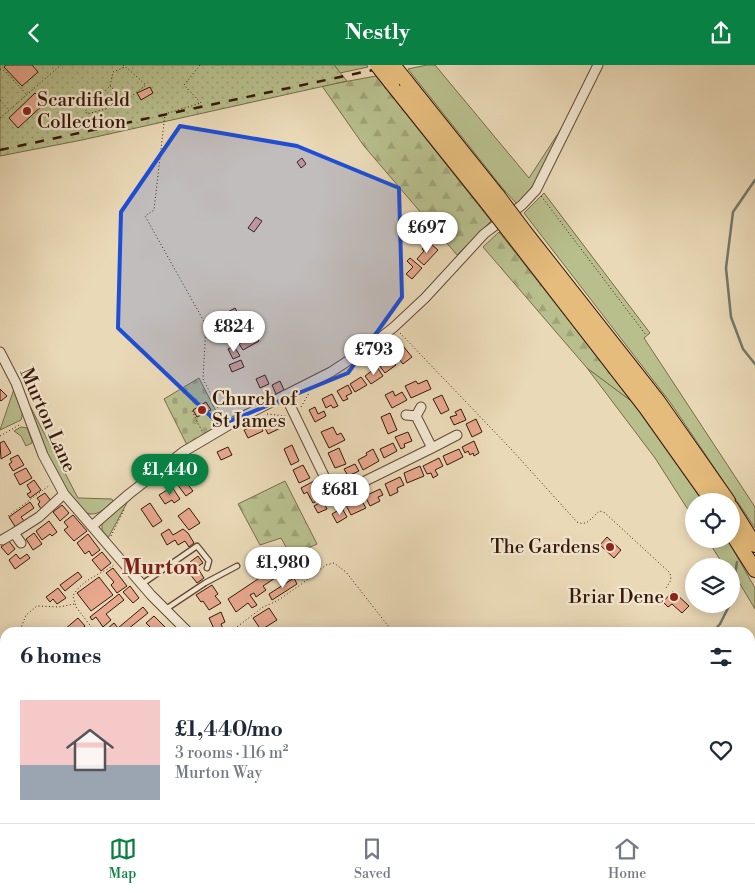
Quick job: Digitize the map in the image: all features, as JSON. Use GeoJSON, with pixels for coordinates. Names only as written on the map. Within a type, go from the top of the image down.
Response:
{"type":"FeatureCollection","features":[{"type":"Feature","properties":{"kind":"highway"},"geometry":{"type":"LineString","coordinates":[[377,65],[399,82],[521,236],[658,401],[722,493]]}},
{"type":"Feature","properties":{"kind":"highway"},"geometry":{"type":"LineString","coordinates":[[393,65],[399,82]]}},
{"type":"Feature","properties":{"kind":"highway"},"geometry":{"type":"LineString","coordinates":[[521,236],[706,493]]}},
{"type":"Feature","properties":{"kind":"highway"},"geometry":{"type":"LineString","coordinates":[[740,521],[755,545]]}},
{"type":"Feature","properties":{"kind":"highway"},"geometry":{"type":"LineString","coordinates":[[740,546],[755,570]]}},
{"type":"Feature","properties":{"kind":"street"},"geometry":{"type":"LineString","coordinates":[[92,526],[183,452],[205,438],[346,362],[394,327],[425,299],[484,234],[522,205],[536,190],[598,65]]}},
{"type":"Feature","properties":{"kind":"street","name":"Murton Lane"},"geometry":{"type":"LineString","coordinates":[[0,352],[16,383],[43,455],[64,494],[142,584],[183,627]]}},
{"type":"Feature","properties":{"kind":"street"},"geometry":{"type":"LineString","coordinates":[[285,395],[326,480],[336,488],[343,490],[351,488],[457,435]]}},
{"type":"Feature","properties":{"kind":"street"},"geometry":{"type":"LineString","coordinates":[[416,416],[421,407]]}},
{"type":"Feature","properties":{"kind":"street"},"geometry":{"type":"LineString","coordinates":[[406,415],[416,416]]}},
{"type":"Feature","properties":{"kind":"street"},"geometry":{"type":"LineString","coordinates":[[416,416],[432,448]]}},
{"type":"Feature","properties":{"kind":"street"},"geometry":{"type":"LineString","coordinates":[[2,540],[39,517],[64,494]]}},
{"type":"Feature","properties":{"kind":"street"},"geometry":{"type":"LineString","coordinates":[[14,533],[21,543]]}},
{"type":"Feature","properties":{"kind":"lane"},"geometry":{"type":"LineString","coordinates":[[142,584],[197,546],[209,561],[207,568]]}},
{"type":"Feature","properties":{"kind":"lane"},"geometry":{"type":"LineString","coordinates":[[166,609],[205,583],[237,566]]}},
{"type":"Feature","properties":{"kind":"path"},"geometry":{"type":"LineString","coordinates":[[0,118],[61,65]]}},
{"type":"Feature","properties":{"kind":"path"},"geometry":{"type":"LineString","coordinates":[[200,65],[184,85],[201,103],[165,114],[166,121],[154,210],[145,217],[206,325],[203,379],[227,426]]}},
{"type":"Feature","properties":{"kind":"path"},"geometry":{"type":"LineString","coordinates":[[124,66],[146,85],[126,101],[87,114],[85,111],[110,86],[113,72],[124,66]]}},
{"type":"Feature","properties":{"kind":"path"},"geometry":{"type":"LineString","coordinates":[[0,69],[5,71],[27,95]]}},
{"type":"Feature","properties":{"kind":"path"},"geometry":{"type":"LineString","coordinates":[[110,86],[126,101]]}},
{"type":"Feature","properties":{"kind":"path"},"geometry":{"type":"LineString","coordinates":[[0,100],[9,110]]}},
{"type":"Feature","properties":{"kind":"path"},"geometry":{"type":"LineString","coordinates":[[536,190],[646,335]]}},
{"type":"Feature","properties":{"kind":"path"},"geometry":{"type":"LineString","coordinates":[[394,327],[504,442],[577,522],[582,524],[588,522],[600,511],[605,513],[670,573],[671,580],[666,588]]}},
{"type":"Feature","properties":{"kind":"path"},"geometry":{"type":"LineString","coordinates":[[192,411],[205,438]]}},
{"type":"Feature","properties":{"kind":"path"},"geometry":{"type":"LineString","coordinates":[[0,437],[28,419]]}},
{"type":"Feature","properties":{"kind":"path"},"geometry":{"type":"LineString","coordinates":[[8,516],[57,481]]}},
{"type":"Feature","properties":{"kind":"path"},"geometry":{"type":"LineString","coordinates":[[107,544],[131,497],[129,494]]}},
{"type":"Feature","properties":{"kind":"path"},"geometry":{"type":"LineString","coordinates":[[92,627],[75,604],[73,596],[76,590],[121,560]]}},
{"type":"Feature","properties":{"kind":"path"},"geometry":{"type":"LineString","coordinates":[[237,627],[263,607],[290,592],[326,565],[334,563],[346,572],[389,627]]}},
{"type":"Feature","properties":{"kind":"path"},"geometry":{"type":"LineString","coordinates":[[21,627],[26,615],[37,606],[59,607],[75,604]]}},
{"type":"Feature","properties":{"kind":"highlighted area"},"geometry":{"type":"Polygon","coordinates":[[[180,126],[297,146],[399,188],[402,297],[348,373],[220,425],[118,328],[121,212],[180,126]]]}},
{"type":"Feature","properties":{"kind":"green space"},"geometry":{"type":"Polygon","coordinates":[[[0,65],[334,65],[347,81],[82,140],[0,156],[0,65]]]}},
{"type":"Feature","properties":{"kind":"green space"},"geometry":{"type":"Polygon","coordinates":[[[334,65],[367,65],[368,67],[340,73],[334,65]]]}},
{"type":"Feature","properties":{"kind":"green space"},"geometry":{"type":"Polygon","coordinates":[[[435,65],[529,178],[561,129],[548,159],[537,178],[517,204],[408,69],[435,65]]]}},
{"type":"Feature","properties":{"kind":"green space"},"geometry":{"type":"Polygon","coordinates":[[[376,76],[491,221],[457,255],[364,146],[322,86],[376,76]]]}},
{"type":"Feature","properties":{"kind":"green space"},"geometry":{"type":"Polygon","coordinates":[[[544,193],[650,333],[644,338],[755,507],[755,528],[740,506],[740,493],[731,493],[670,402],[524,213],[544,193]]]}},
{"type":"Feature","properties":{"kind":"green space"},"geometry":{"type":"Polygon","coordinates":[[[499,232],[634,403],[587,368],[483,247],[499,232]]]}},
{"type":"Feature","properties":{"kind":"green space"},"geometry":{"type":"Polygon","coordinates":[[[587,368],[634,403],[697,493],[685,493],[685,505],[655,458],[587,368]]]}},
{"type":"Feature","properties":{"kind":"green space"},"geometry":{"type":"Polygon","coordinates":[[[199,378],[222,423],[187,445],[164,399],[199,378]]]}},
{"type":"Feature","properties":{"kind":"green space"},"geometry":{"type":"Polygon","coordinates":[[[14,389],[22,409],[21,420],[0,430],[14,389]]]}},
{"type":"Feature","properties":{"kind":"green space"},"geometry":{"type":"Polygon","coordinates":[[[30,406],[78,498],[112,499],[113,501],[103,510],[90,514],[83,510],[66,489],[43,445],[34,424],[30,406]]]}},
{"type":"Feature","properties":{"kind":"green space"},"geometry":{"type":"Polygon","coordinates":[[[21,427],[27,428],[32,441],[32,443],[26,446],[21,436],[14,431],[21,427]]]}},
{"type":"Feature","properties":{"kind":"green space"},"geometry":{"type":"Polygon","coordinates":[[[285,481],[317,544],[291,556],[281,538],[260,545],[238,504],[285,481]]]}},
{"type":"Feature","properties":{"kind":"green space"},"geometry":{"type":"Polygon","coordinates":[[[129,499],[108,538],[102,530],[102,522],[129,499]]]}},
{"type":"Feature","properties":{"kind":"green space"},"geometry":{"type":"Polygon","coordinates":[[[713,548],[732,548],[738,558],[719,558],[713,548]]]}},
{"type":"Feature","properties":{"kind":"green space"},"geometry":{"type":"Polygon","coordinates":[[[740,562],[755,588],[755,609],[740,584],[740,562]]]}},
{"type":"Feature","properties":{"kind":"building"},"geometry":{"type":"Polygon","coordinates":[[[6,65],[32,65],[38,72],[22,86],[4,67],[6,65]]]}},
{"type":"Feature","properties":{"kind":"building"},"geometry":{"type":"Polygon","coordinates":[[[150,87],[153,93],[141,100],[137,93],[150,87]]]}},
{"type":"Feature","properties":{"kind":"building","name":"Scardifield Collection"},"geometry":{"type":"Polygon","coordinates":[[[35,93],[45,103],[18,128],[9,118],[35,93]]]}},
{"type":"Feature","properties":{"kind":"building"},"geometry":{"type":"Polygon","coordinates":[[[302,158],[306,164],[301,168],[297,162],[302,158]]]}},
{"type":"Feature","properties":{"kind":"building"},"geometry":{"type":"Polygon","coordinates":[[[256,217],[262,221],[254,232],[248,228],[256,217]]]}},
{"type":"Feature","properties":{"kind":"building"},"geometry":{"type":"Polygon","coordinates":[[[431,244],[438,250],[424,265],[417,259],[424,251],[422,249],[426,245],[428,247],[431,244]]]}},
{"type":"Feature","properties":{"kind":"building"},"geometry":{"type":"Polygon","coordinates":[[[410,258],[422,268],[412,279],[406,274],[413,267],[407,261],[410,258]]]}},
{"type":"Feature","properties":{"kind":"building"},"geometry":{"type":"Polygon","coordinates":[[[235,308],[249,332],[243,335],[233,319],[231,320],[226,313],[235,308]]]}},
{"type":"Feature","properties":{"kind":"building"},"geometry":{"type":"Polygon","coordinates":[[[220,322],[224,330],[221,331],[225,339],[221,341],[213,325],[220,322]]]}},
{"type":"Feature","properties":{"kind":"building"},"geometry":{"type":"Polygon","coordinates":[[[255,334],[259,341],[243,350],[239,344],[255,334]]]}},
{"type":"Feature","properties":{"kind":"building"},"geometry":{"type":"Polygon","coordinates":[[[234,346],[240,356],[233,359],[228,349],[234,346]]]}},
{"type":"Feature","properties":{"kind":"building"},"geometry":{"type":"Polygon","coordinates":[[[403,346],[412,357],[403,364],[396,355],[403,346]]]}},
{"type":"Feature","properties":{"kind":"building"},"geometry":{"type":"Polygon","coordinates":[[[389,357],[396,365],[385,373],[379,365],[389,357]]]}},
{"type":"Feature","properties":{"kind":"building"},"geometry":{"type":"Polygon","coordinates":[[[241,360],[244,367],[232,372],[229,365],[241,360]]]}},
{"type":"Feature","properties":{"kind":"building"},"geometry":{"type":"Polygon","coordinates":[[[377,367],[383,376],[371,384],[365,376],[377,367]]]}},
{"type":"Feature","properties":{"kind":"building"},"geometry":{"type":"Polygon","coordinates":[[[265,375],[269,384],[260,388],[256,379],[265,375]]]}},
{"type":"Feature","properties":{"kind":"building"},"geometry":{"type":"Polygon","coordinates":[[[361,377],[367,385],[355,392],[350,384],[361,377]]]}},
{"type":"Feature","properties":{"kind":"building"},"geometry":{"type":"Polygon","coordinates":[[[427,380],[431,389],[411,398],[405,386],[416,381],[418,384],[427,380]]]}},
{"type":"Feature","properties":{"kind":"building"},"geometry":{"type":"Polygon","coordinates":[[[280,381],[284,390],[276,394],[272,385],[280,381]]]}},
{"type":"Feature","properties":{"kind":"building"},"geometry":{"type":"Polygon","coordinates":[[[348,385],[352,393],[346,396],[348,399],[343,401],[337,391],[348,385]]]}},
{"type":"Feature","properties":{"kind":"building"},"geometry":{"type":"Polygon","coordinates":[[[0,389],[7,396],[1,401],[0,400],[0,389]]]}},
{"type":"Feature","properties":{"kind":"building"},"geometry":{"type":"Polygon","coordinates":[[[393,391],[395,396],[402,392],[407,400],[392,408],[385,395],[393,391]]]}},
{"type":"Feature","properties":{"kind":"building"},"geometry":{"type":"Polygon","coordinates":[[[332,394],[338,406],[333,408],[331,405],[326,408],[322,399],[332,394]]]}},
{"type":"Feature","properties":{"kind":"building"},"geometry":{"type":"Polygon","coordinates":[[[442,395],[449,410],[441,414],[433,399],[442,395]]]}},
{"type":"Feature","properties":{"kind":"building","name":"Church of St James"},"geometry":{"type":"Polygon","coordinates":[[[206,402],[211,410],[197,417],[193,410],[206,402]]]}},
{"type":"Feature","properties":{"kind":"building"},"geometry":{"type":"Polygon","coordinates":[[[315,407],[318,414],[324,411],[326,416],[315,422],[309,410],[315,407]]]}},
{"type":"Feature","properties":{"kind":"building"},"geometry":{"type":"Polygon","coordinates":[[[461,409],[466,420],[454,425],[450,417],[457,415],[455,412],[461,409]]]}},
{"type":"Feature","properties":{"kind":"building"},"geometry":{"type":"Polygon","coordinates":[[[390,413],[397,430],[388,434],[381,417],[390,413]]]}},
{"type":"Feature","properties":{"kind":"building"},"geometry":{"type":"Polygon","coordinates":[[[268,419],[271,425],[280,421],[283,427],[268,434],[262,422],[268,419]]]}},
{"type":"Feature","properties":{"kind":"building"},"geometry":{"type":"Polygon","coordinates":[[[476,419],[482,432],[472,437],[466,424],[476,419]]]}},
{"type":"Feature","properties":{"kind":"building"},"geometry":{"type":"Polygon","coordinates":[[[259,423],[263,431],[248,438],[244,430],[259,423]]]}},
{"type":"Feature","properties":{"kind":"building"},"geometry":{"type":"Polygon","coordinates":[[[333,427],[337,435],[341,433],[345,440],[329,448],[321,432],[333,427]]]}},
{"type":"Feature","properties":{"kind":"building"},"geometry":{"type":"Polygon","coordinates":[[[408,432],[412,441],[404,444],[405,447],[401,449],[395,437],[408,432]]]}},
{"type":"Feature","properties":{"kind":"building"},"geometry":{"type":"Polygon","coordinates":[[[4,441],[11,453],[1,459],[0,443],[4,441]]]}},
{"type":"Feature","properties":{"kind":"building"},"geometry":{"type":"Polygon","coordinates":[[[474,441],[479,453],[474,456],[473,453],[470,455],[468,451],[465,453],[462,447],[474,441]]]}},
{"type":"Feature","properties":{"kind":"building"},"geometry":{"type":"Polygon","coordinates":[[[393,443],[397,451],[384,458],[380,449],[393,443]]]}},
{"type":"Feature","properties":{"kind":"building"},"geometry":{"type":"Polygon","coordinates":[[[292,445],[299,461],[291,465],[284,449],[292,445]]]}},
{"type":"Feature","properties":{"kind":"building"},"geometry":{"type":"Polygon","coordinates":[[[228,447],[232,455],[221,460],[217,452],[228,447]]]}},
{"type":"Feature","properties":{"kind":"building"},"geometry":{"type":"Polygon","coordinates":[[[339,448],[346,464],[335,468],[328,453],[339,448]]]}},
{"type":"Feature","properties":{"kind":"building"},"geometry":{"type":"Polygon","coordinates":[[[373,449],[379,461],[363,470],[358,460],[373,449]]]}},
{"type":"Feature","properties":{"kind":"building"},"geometry":{"type":"Polygon","coordinates":[[[459,449],[463,457],[447,465],[443,456],[459,449]]]}},
{"type":"Feature","properties":{"kind":"building"},"geometry":{"type":"Polygon","coordinates":[[[18,455],[24,465],[13,471],[9,464],[12,462],[10,459],[18,455]]]}},
{"type":"Feature","properties":{"kind":"building"},"geometry":{"type":"Polygon","coordinates":[[[439,458],[443,466],[435,470],[438,475],[433,478],[431,473],[427,474],[423,466],[439,458]]]}},
{"type":"Feature","properties":{"kind":"building"},"geometry":{"type":"Polygon","coordinates":[[[355,464],[359,471],[348,476],[344,469],[355,464]]]}},
{"type":"Feature","properties":{"kind":"building"},"geometry":{"type":"Polygon","coordinates":[[[303,465],[310,478],[299,483],[293,470],[303,465]]]}},
{"type":"Feature","properties":{"kind":"building"},"geometry":{"type":"Polygon","coordinates":[[[420,466],[424,476],[407,483],[404,473],[420,466]]]}},
{"type":"Feature","properties":{"kind":"building"},"geometry":{"type":"Polygon","coordinates":[[[26,468],[32,478],[20,485],[14,474],[26,468]]]}},
{"type":"Feature","properties":{"kind":"building"},"geometry":{"type":"Polygon","coordinates":[[[189,474],[194,481],[189,486],[193,491],[186,496],[177,484],[189,474]]]}},
{"type":"Feature","properties":{"kind":"building"},"geometry":{"type":"Polygon","coordinates":[[[400,477],[404,485],[397,488],[398,492],[390,496],[385,484],[400,477]]]}},
{"type":"Feature","properties":{"kind":"building"},"geometry":{"type":"Polygon","coordinates":[[[34,480],[41,490],[30,498],[27,494],[31,492],[27,485],[34,480]]]}},
{"type":"Feature","properties":{"kind":"building"},"geometry":{"type":"Polygon","coordinates":[[[314,481],[323,498],[313,503],[307,492],[304,494],[301,488],[314,481]]]}},
{"type":"Feature","properties":{"kind":"building"},"geometry":{"type":"Polygon","coordinates":[[[172,487],[180,499],[174,503],[172,500],[165,504],[159,495],[172,487]]]}},
{"type":"Feature","properties":{"kind":"building"},"geometry":{"type":"Polygon","coordinates":[[[380,489],[383,495],[378,497],[380,501],[370,506],[365,496],[380,489]]]}},
{"type":"Feature","properties":{"kind":"building"},"geometry":{"type":"Polygon","coordinates":[[[45,493],[51,501],[41,509],[37,498],[45,493]]]}},
{"type":"Feature","properties":{"kind":"building"},"geometry":{"type":"Polygon","coordinates":[[[360,498],[366,508],[351,515],[346,505],[360,498]]]}},
{"type":"Feature","properties":{"kind":"building"},"geometry":{"type":"Polygon","coordinates":[[[323,501],[327,509],[318,513],[314,506],[323,501]]]}},
{"type":"Feature","properties":{"kind":"building"},"geometry":{"type":"Polygon","coordinates":[[[30,502],[34,508],[21,517],[25,522],[16,528],[9,517],[30,502]]]}},
{"type":"Feature","properties":{"kind":"building"},"geometry":{"type":"Polygon","coordinates":[[[150,503],[162,521],[153,527],[141,509],[150,503]]]}},
{"type":"Feature","properties":{"kind":"building"},"geometry":{"type":"Polygon","coordinates":[[[62,505],[69,513],[60,521],[53,512],[62,505]]]}},
{"type":"Feature","properties":{"kind":"building"},"geometry":{"type":"Polygon","coordinates":[[[189,508],[200,523],[189,530],[178,516],[189,508]]]}},
{"type":"Feature","properties":{"kind":"building"},"geometry":{"type":"Polygon","coordinates":[[[342,508],[347,517],[337,523],[332,514],[342,508]]]}},
{"type":"Feature","properties":{"kind":"building"},"geometry":{"type":"Polygon","coordinates":[[[73,515],[87,531],[74,541],[64,530],[68,527],[64,522],[73,515]]]}},
{"type":"Feature","properties":{"kind":"building"},"geometry":{"type":"Polygon","coordinates":[[[49,521],[57,532],[52,536],[50,534],[42,540],[36,531],[49,521]]]}},
{"type":"Feature","properties":{"kind":"building"},"geometry":{"type":"Polygon","coordinates":[[[169,529],[173,535],[183,529],[194,543],[189,547],[185,541],[178,545],[175,540],[167,545],[161,534],[169,529]]]}},
{"type":"Feature","properties":{"kind":"building"},"geometry":{"type":"Polygon","coordinates":[[[34,533],[42,544],[33,550],[26,539],[34,533]]]}},
{"type":"Feature","properties":{"kind":"building"},"geometry":{"type":"Polygon","coordinates":[[[88,534],[100,550],[92,556],[89,551],[85,554],[77,543],[88,534]]]}},
{"type":"Feature","properties":{"kind":"building","name":"The Gardens"},"geometry":{"type":"Polygon","coordinates":[[[607,537],[621,550],[614,558],[600,545],[607,537]]]}},
{"type":"Feature","properties":{"kind":"building"},"geometry":{"type":"Polygon","coordinates":[[[9,541],[15,549],[8,555],[1,547],[9,541]]]}},
{"type":"Feature","properties":{"kind":"building"},"geometry":{"type":"Polygon","coordinates":[[[102,552],[111,563],[101,571],[92,560],[102,552]]]}},
{"type":"Feature","properties":{"kind":"building"},"geometry":{"type":"Polygon","coordinates":[[[16,554],[20,559],[27,554],[30,558],[15,569],[9,560],[16,554]]]}},
{"type":"Feature","properties":{"kind":"building"},"geometry":{"type":"Polygon","coordinates":[[[198,556],[203,563],[197,567],[204,578],[197,583],[189,573],[195,569],[190,562],[198,556]]]}},
{"type":"Feature","properties":{"kind":"building"},"geometry":{"type":"Polygon","coordinates":[[[279,565],[284,572],[263,586],[266,590],[256,597],[254,593],[250,595],[257,605],[252,608],[248,603],[236,612],[228,599],[279,565]]]}},
{"type":"Feature","properties":{"kind":"building"},"geometry":{"type":"Polygon","coordinates":[[[113,568],[127,586],[117,593],[111,585],[114,582],[106,573],[113,568]]]}},
{"type":"Feature","properties":{"kind":"building"},"geometry":{"type":"Polygon","coordinates":[[[78,572],[82,577],[65,591],[60,585],[78,572]]]}},
{"type":"Feature","properties":{"kind":"building"},"geometry":{"type":"Polygon","coordinates":[[[99,577],[113,595],[91,611],[77,593],[99,577]]]}},
{"type":"Feature","properties":{"kind":"building"},"geometry":{"type":"Polygon","coordinates":[[[294,578],[297,584],[272,600],[269,594],[294,578]]]}},
{"type":"Feature","properties":{"kind":"building"},"geometry":{"type":"Polygon","coordinates":[[[212,585],[218,594],[215,596],[221,603],[209,610],[196,595],[212,585]]]}},
{"type":"Feature","properties":{"kind":"building"},"geometry":{"type":"Polygon","coordinates":[[[130,586],[139,598],[133,603],[123,592],[130,586]]]}},
{"type":"Feature","properties":{"kind":"building"},"geometry":{"type":"Polygon","coordinates":[[[58,588],[66,598],[57,604],[53,599],[50,602],[46,597],[58,588]]]}},
{"type":"Feature","properties":{"kind":"building","name":"Briar Dene"},"geometry":{"type":"Polygon","coordinates":[[[673,591],[685,602],[685,610],[682,613],[672,604],[668,607],[663,602],[673,591]]]}},
{"type":"Feature","properties":{"kind":"building"},"geometry":{"type":"Polygon","coordinates":[[[119,594],[124,600],[106,614],[111,620],[103,627],[96,617],[92,620],[90,617],[119,594]]]}},
{"type":"Feature","properties":{"kind":"building"},"geometry":{"type":"Polygon","coordinates":[[[143,607],[148,613],[130,627],[119,627],[143,607]]]}},
{"type":"Feature","properties":{"kind":"building"},"geometry":{"type":"Polygon","coordinates":[[[269,608],[277,620],[266,627],[259,627],[253,618],[269,608]]]}},
{"type":"Feature","properties":{"kind":"building"},"geometry":{"type":"Polygon","coordinates":[[[221,612],[225,622],[221,624],[222,627],[213,627],[209,618],[221,612]]]}},
{"type":"Feature","properties":{"kind":"building"},"geometry":{"type":"Polygon","coordinates":[[[154,616],[165,627],[150,627],[146,623],[154,616]]]}},
{"type":"Feature","properties":{"kind":"building"},"geometry":{"type":"Polygon","coordinates":[[[78,618],[85,626],[84,627],[67,627],[78,618]]]}},
{"type":"Feature","properties":{"kind":"building"},"geometry":{"type":"Polygon","coordinates":[[[114,623],[117,627],[109,627],[114,623]]]}},
{"type":"Feature","properties":{"kind":"waterway"},"geometry":{"type":"LineString","coordinates":[[755,180],[733,212],[726,268],[731,317],[743,349],[755,364]]}},
{"type":"Feature","properties":{"kind":"waterway"},"geometry":{"type":"LineString","coordinates":[[717,627],[726,613]]}},
{"type":"Feature","properties":{"kind":"railway"},"geometry":{"type":"LineString","coordinates":[[0,150],[396,65]]}},
{"type":"Feature","properties":{"kind":"place","name":"Scardifield Collection"},"geometry":{"type":"Point","coordinates":[27,111]}},
{"type":"Feature","properties":{"kind":"place","name":"Church of St James"},"geometry":{"type":"Point","coordinates":[202,410]}},
{"type":"Feature","properties":{"kind":"place","name":"The Gardens"},"geometry":{"type":"Point","coordinates":[610,547]}},
{"type":"Feature","properties":{"kind":"place","name":"Briar Dene"},"geometry":{"type":"Point","coordinates":[674,597]}},
{"type":"Feature","properties":{"kind":"district","name":"Murton"},"geometry":{"type":"Point","coordinates":[160,568]}}]}
